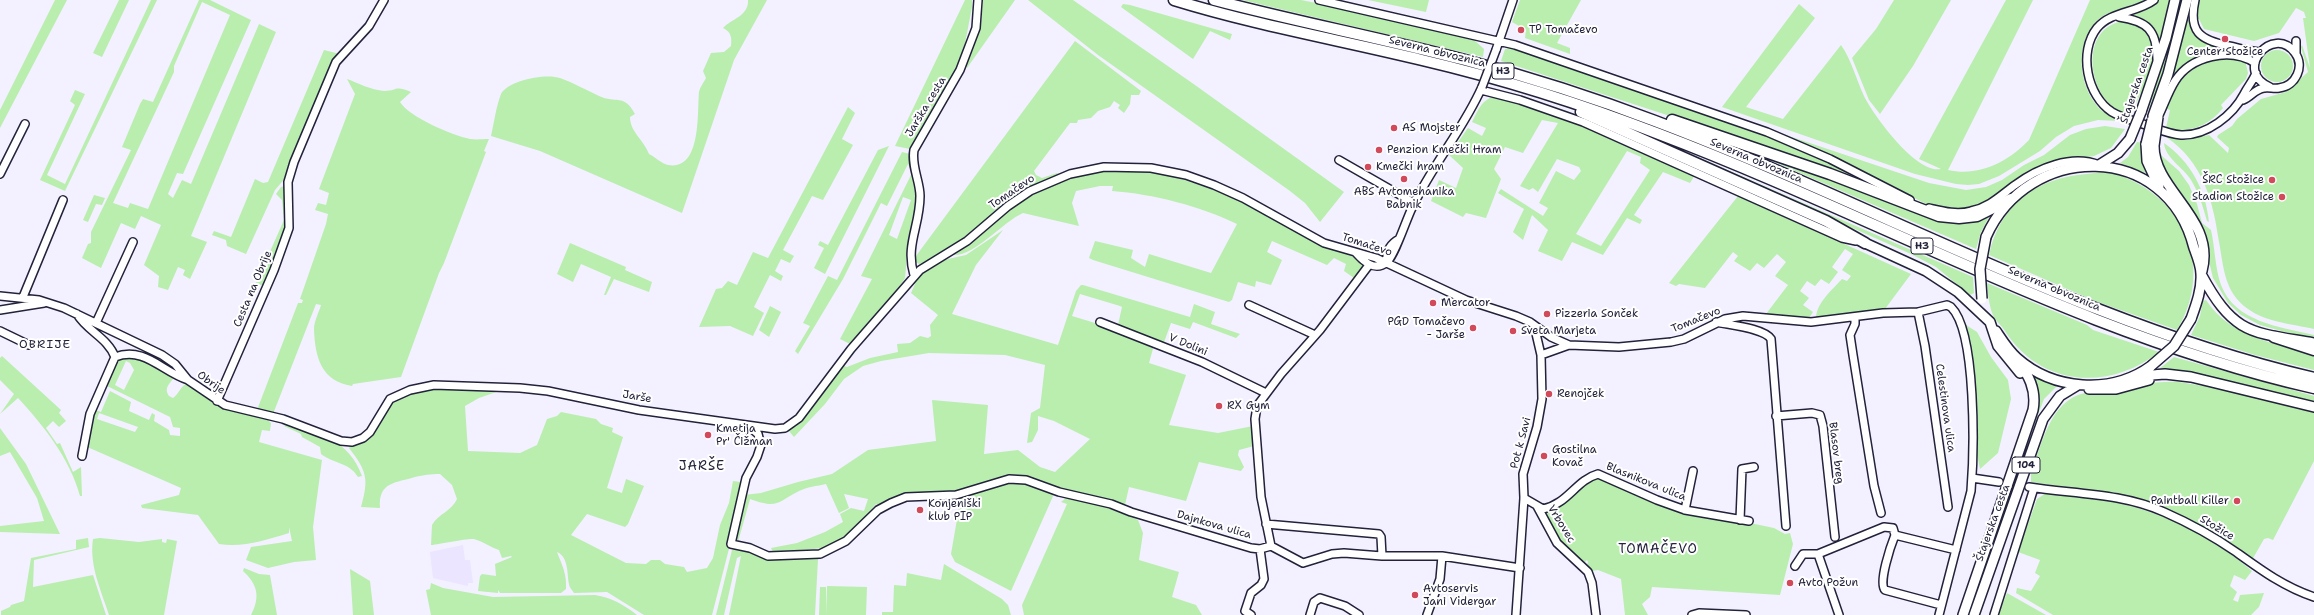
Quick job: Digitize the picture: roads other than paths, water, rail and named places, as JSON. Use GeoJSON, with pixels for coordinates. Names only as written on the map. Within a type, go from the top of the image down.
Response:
{"type":"FeatureCollection","features":[{"type":"Feature","properties":{"kind":"highway","name":"Severna obvoznica"},"geometry":{"type":"LineString","coordinates":[[1174,0],[1268,25],[1438,64],[1535,90],[1663,135],[2120,330],[2221,364],[2314,388]]}},
{"type":"Feature","properties":{"kind":"highway","name":"Severna obvoznica"},"geometry":{"type":"LineString","coordinates":[[1214,0],[1463,60],[1565,89],[1637,114],[1729,151],[2107,314],[2202,347],[2314,378]]}},
{"type":"Feature","properties":{"kind":"highway"},"geometry":{"type":"LineString","coordinates":[[1535,90],[1554,103],[1604,121],[1826,221],[1865,243]]}},
{"type":"Feature","properties":{"kind":"highway"},"geometry":{"type":"LineString","coordinates":[[1637,114],[1656,115],[1830,174],[1939,216],[1959,218],[1977,216],[2011,199]]}},
{"type":"Feature","properties":{"kind":"highway"},"geometry":{"type":"LineString","coordinates":[[2274,337],[2314,350]]}},
{"type":"Feature","properties":{"kind":"main road","name":"Štajerska cesta"},"geometry":{"type":"LineString","coordinates":[[2026,427],[2028,401],[2026,384],[2022,375],[1998,346],[1982,299],[1980,269],[1986,237],[1996,218],[2011,199],[2025,188],[2041,178],[2066,171],[2099,165],[2118,153],[2130,139],[2156,68],[2175,0]]}},
{"type":"Feature","properties":{"kind":"main road"},"geometry":{"type":"LineString","coordinates":[[2162,191],[2149,168],[2150,145],[2156,116],[2187,0]]}},
{"type":"Feature","properties":{"kind":"main road"},"geometry":{"type":"LineString","coordinates":[[2131,377],[2151,366],[2174,346],[2191,318],[2198,297],[2204,261],[2199,234],[2188,209],[2157,168],[2150,145]]}},
{"type":"Feature","properties":{"kind":"main road"},"geometry":{"type":"LineString","coordinates":[[2099,165],[2128,172],[2153,184],[2175,205],[2188,228],[2201,274],[2217,303],[2229,317],[2250,330],[2274,337],[2314,343]]}},
{"type":"Feature","properties":{"kind":"main road"},"geometry":{"type":"LineString","coordinates":[[1865,243],[1917,267],[1942,281],[1970,303],[1990,322]]}},
{"type":"Feature","properties":{"kind":"main road","name":"Štajerska cesta"},"geometry":{"type":"LineString","coordinates":[[1963,615],[2026,427],[2032,414],[2034,391],[2027,373],[1990,322]]}},
{"type":"Feature","properties":{"kind":"main road"},"geometry":{"type":"LineString","coordinates":[[2017,358],[2045,375],[2078,385],[2102,390],[2160,379],[2202,380]]}},
{"type":"Feature","properties":{"kind":"main road"},"geometry":{"type":"LineString","coordinates":[[2078,385],[2101,384],[2131,377],[2165,374],[2202,380],[2314,407]]}},
{"type":"Feature","properties":{"kind":"main road","name":"Štajerska cesta"},"geometry":{"type":"LineString","coordinates":[[1974,615],[2043,419],[2056,399],[2078,385]]}},
{"type":"Feature","properties":{"kind":"street","name":"Cesta na Obrije"},"geometry":{"type":"LineString","coordinates":[[217,401],[274,270],[289,228],[288,182],[294,162],[336,62],[369,26],[384,0]]}},
{"type":"Feature","properties":{"kind":"street","name":"Jarška cesta"},"geometry":{"type":"LineString","coordinates":[[914,275],[910,261],[910,251],[920,197],[913,162],[914,150],[960,70],[977,24],[978,0]]}},
{"type":"Feature","properties":{"kind":"street"},"geometry":{"type":"LineString","coordinates":[[1320,0],[1499,40],[1767,132],[1830,159],[1910,200],[1943,211],[1963,213],[1984,207],[1997,200],[2021,181],[2048,168],[2077,161],[2086,161],[2099,165]]}},
{"type":"Feature","properties":{"kind":"street"},"geometry":{"type":"LineString","coordinates":[[1356,253],[1369,265],[1379,265],[1387,262],[1386,255],[1388,250],[1399,238],[1414,203],[1428,177],[1463,125],[1482,89],[1513,0]]}},
{"type":"Feature","properties":{"kind":"street"},"geometry":{"type":"LineString","coordinates":[[2154,0],[2136,10],[2104,22],[2097,29],[2091,39],[2088,57],[2091,85],[2100,100],[2112,112],[2166,132],[2187,135],[2198,133],[2215,125],[2243,100],[2258,90],[2270,87],[2286,86],[2294,80],[2299,66],[2296,54],[2296,41]]}},
{"type":"Feature","properties":{"kind":"street"},"geometry":{"type":"LineString","coordinates":[[2195,0],[2193,22],[2203,37],[2212,42],[2260,52]]}},
{"type":"Feature","properties":{"kind":"street"},"geometry":{"type":"LineString","coordinates":[[2117,16],[2140,22],[2152,32],[2156,44],[2156,68]]}},
{"type":"Feature","properties":{"kind":"street"},"geometry":{"type":"LineString","coordinates":[[2270,87],[2261,82],[2256,73],[2255,63],[2260,52],[2273,44],[2280,44],[2292,49],[2296,54]]}},
{"type":"Feature","properties":{"kind":"street"},"geometry":{"type":"LineString","coordinates":[[2156,116],[2176,80],[2191,66],[2203,60],[2225,54],[2245,58],[2255,63]]}},
{"type":"Feature","properties":{"kind":"street"},"geometry":{"type":"LineString","coordinates":[[2243,100],[2256,73]]}},
{"type":"Feature","properties":{"kind":"street"},"geometry":{"type":"LineString","coordinates":[[1482,89],[1520,100],[1583,122],[1842,238],[1865,243]]}},
{"type":"Feature","properties":{"kind":"street"},"geometry":{"type":"LineString","coordinates":[[0,174],[25,124]]}},
{"type":"Feature","properties":{"kind":"street"},"geometry":{"type":"LineString","coordinates":[[1339,160],[1414,203]]}},
{"type":"Feature","properties":{"kind":"street","name":"Tomačevo"},"geometry":{"type":"LineString","coordinates":[[903,288],[914,275],[967,241],[1008,206],[1030,191],[1070,174],[1104,166],[1151,168],[1186,175],[1243,198],[1314,238],[1387,262],[1466,300],[1516,316],[1534,325],[1551,337],[1569,345],[1619,348],[1671,342],[1684,338],[1716,322],[1743,316],[1810,322],[1883,313],[1918,312],[1949,305],[1955,310],[1959,318],[1971,374],[1972,478]]}},
{"type":"Feature","properties":{"kind":"street"},"geometry":{"type":"LineString","coordinates":[[23,298],[63,200]]}},
{"type":"Feature","properties":{"kind":"street"},"geometry":{"type":"LineString","coordinates":[[96,323],[133,242]]}},
{"type":"Feature","properties":{"kind":"street"},"geometry":{"type":"LineString","coordinates":[[1369,265],[1315,335],[1296,354],[1257,406],[1255,419],[1261,497],[1271,546],[1303,563],[1338,554],[1442,556],[1520,568]]}},
{"type":"Feature","properties":{"kind":"street","name":"Jarše"},"geometry":{"type":"LineString","coordinates":[[327,435],[347,441],[363,438],[370,432],[390,399],[410,390],[434,385],[520,388],[548,391],[639,410],[750,427],[785,428],[799,418],[824,383],[903,288]]}},
{"type":"Feature","properties":{"kind":"street","name":"Obrije"},"geometry":{"type":"LineString","coordinates":[[0,296],[46,302],[77,314],[162,355],[175,364],[188,380],[217,401],[232,408],[283,419],[327,435]]}},
{"type":"Feature","properties":{"kind":"street"},"geometry":{"type":"LineString","coordinates":[[0,310],[46,302]]}},
{"type":"Feature","properties":{"kind":"street"},"geometry":{"type":"LineString","coordinates":[[1249,306],[1315,335]]}},
{"type":"Feature","properties":{"kind":"street","name":"Celestinova ulica"},"geometry":{"type":"LineString","coordinates":[[1918,312],[1925,346],[1948,507]]}},
{"type":"Feature","properties":{"kind":"street"},"geometry":{"type":"LineString","coordinates":[[77,314],[82,322],[106,342],[115,357]]}},
{"type":"Feature","properties":{"kind":"street"},"geometry":{"type":"LineString","coordinates":[[1855,317],[1855,324],[1850,335],[1874,486],[1881,513]]}},
{"type":"Feature","properties":{"kind":"street","name":"V Dolini"},"geometry":{"type":"LineString","coordinates":[[1100,322],[1202,362],[1266,393]]}},
{"type":"Feature","properties":{"kind":"street"},"geometry":{"type":"LineString","coordinates":[[1716,322],[1754,330],[1769,336],[1772,344],[1776,416],[1786,526]]}},
{"type":"Feature","properties":{"kind":"street","name":"Pot k Savi"},"geometry":{"type":"LineString","coordinates":[[1516,615],[1524,498],[1523,474],[1540,413],[1541,355],[1534,325]]}},
{"type":"Feature","properties":{"kind":"street"},"geometry":{"type":"LineString","coordinates":[[0,331],[29,345]]}},
{"type":"Feature","properties":{"kind":"street"},"geometry":{"type":"LineString","coordinates":[[1541,355],[1569,345]]}},
{"type":"Feature","properties":{"kind":"street"},"geometry":{"type":"LineString","coordinates":[[115,357],[127,354],[141,355],[188,380]]}},
{"type":"Feature","properties":{"kind":"street"},"geometry":{"type":"LineString","coordinates":[[82,456],[90,414],[115,357]]}},
{"type":"Feature","properties":{"kind":"street","name":"Blasov breg"},"geometry":{"type":"LineString","coordinates":[[1776,416],[1812,413],[1820,415],[1835,537]]}},
{"type":"Feature","properties":{"kind":"street","name":"Dajnkova ulica"},"geometry":{"type":"LineString","coordinates":[[750,427],[758,434],[761,445],[758,457],[746,478],[732,544],[750,548],[768,556],[820,554],[846,541],[878,510],[906,497],[956,495],[1009,479],[1026,480],[1058,492],[1111,504],[1131,512],[1251,548],[1260,549],[1271,546]]}},
{"type":"Feature","properties":{"kind":"street"},"geometry":{"type":"LineString","coordinates":[[1740,520],[1742,469],[1754,467]]}},
{"type":"Feature","properties":{"kind":"street"},"geometry":{"type":"LineString","coordinates":[[1685,510],[1693,471]]}},
{"type":"Feature","properties":{"kind":"street","name":"Blasnikova ulica"},"geometry":{"type":"LineString","coordinates":[[1537,506],[1543,509],[1558,505],[1581,485],[1598,474],[1657,500],[1685,510],[1749,521]]}},
{"type":"Feature","properties":{"kind":"street"},"geometry":{"type":"LineString","coordinates":[[1939,615],[1971,491],[1972,478],[1998,482]]}},
{"type":"Feature","properties":{"kind":"street","name":"Stožice"},"geometry":{"type":"LineString","coordinates":[[1994,615],[2032,488],[2079,492],[2117,499],[2162,511],[2200,530],[2278,582],[2296,592],[2314,597]]}},
{"type":"Feature","properties":{"kind":"street"},"geometry":{"type":"LineString","coordinates":[[1524,498],[1537,506]]}},
{"type":"Feature","properties":{"kind":"street","name":"Vrbovec"},"geometry":{"type":"LineString","coordinates":[[1537,506],[1557,543],[1588,572],[1592,583],[1596,615]]}},
{"type":"Feature","properties":{"kind":"street","name":"Dajnkova ulica"},"geometry":{"type":"LineString","coordinates":[[1266,524],[1379,534],[1381,537],[1382,556]]}},
{"type":"Feature","properties":{"kind":"street"},"geometry":{"type":"LineString","coordinates":[[1796,566],[1803,554],[1818,554],[1884,527],[1894,528],[1894,535],[1882,588],[1941,605]]}},
{"type":"Feature","properties":{"kind":"street"},"geometry":{"type":"LineString","coordinates":[[1894,535],[1956,550]]}},
{"type":"Feature","properties":{"kind":"street"},"geometry":{"type":"LineString","coordinates":[[1251,615],[1245,611],[1248,598],[1264,579],[1260,549]]}},
{"type":"Feature","properties":{"kind":"street"},"geometry":{"type":"LineString","coordinates":[[1818,554],[1839,615]]}},
{"type":"Feature","properties":{"kind":"street"},"geometry":{"type":"LineString","coordinates":[[1427,615],[1440,580],[1442,556]]}},
{"type":"Feature","properties":{"kind":"street"},"geometry":{"type":"LineString","coordinates":[[1310,615],[1314,602],[1320,598],[1345,606],[1359,615]]}},
{"type":"Feature","properties":{"kind":"street"},"geometry":{"type":"LineString","coordinates":[[1692,615],[1699,613],[1746,615]]}},
{"type":"Feature","properties":{"kind":"place","name":"TP Tomačevo"},"geometry":{"type":"Point","coordinates":[1521,30]}},
{"type":"Feature","properties":{"kind":"place","name":"Center Stožice"},"geometry":{"type":"Point","coordinates":[2225,39]}},
{"type":"Feature","properties":{"kind":"place","name":"AS Mojster"},"geometry":{"type":"Point","coordinates":[1394,128]}},
{"type":"Feature","properties":{"kind":"place","name":"Penzion Kmečki Hram"},"geometry":{"type":"Point","coordinates":[1379,150]}},
{"type":"Feature","properties":{"kind":"place","name":"Kmečki hram"},"geometry":{"type":"Point","coordinates":[1368,167]}},
{"type":"Feature","properties":{"kind":"place","name":"ABS Avtomehanika Babnik"},"geometry":{"type":"Point","coordinates":[1404,179]}},
{"type":"Feature","properties":{"kind":"place","name":"ŠRC Stožice"},"geometry":{"type":"Point","coordinates":[2272,180]}},
{"type":"Feature","properties":{"kind":"place","name":"Stadion Stožice"},"geometry":{"type":"Point","coordinates":[2282,197]}},
{"type":"Feature","properties":{"kind":"place","name":"Mercator"},"geometry":{"type":"Point","coordinates":[1433,303]}},
{"type":"Feature","properties":{"kind":"place","name":"Pizzeria Sonček"},"geometry":{"type":"Point","coordinates":[1547,314]}},
{"type":"Feature","properties":{"kind":"place","name":"PGD Tomačevo - Jarše"},"geometry":{"type":"Point","coordinates":[1473,328]}},
{"type":"Feature","properties":{"kind":"place","name":"Sveta Marjeta"},"geometry":{"type":"Point","coordinates":[1513,331]}},
{"type":"Feature","properties":{"kind":"place","name":"Renojček"},"geometry":{"type":"Point","coordinates":[1549,394]}},
{"type":"Feature","properties":{"kind":"place","name":"RX Gym"},"geometry":{"type":"Point","coordinates":[1219,406]}},
{"type":"Feature","properties":{"kind":"place","name":"Kmetija Pr' Čižman"},"geometry":{"type":"Point","coordinates":[708,435]}},
{"type":"Feature","properties":{"kind":"place","name":"Gostilna Kovač"},"geometry":{"type":"Point","coordinates":[1544,456]}},
{"type":"Feature","properties":{"kind":"place","name":"Paintball Killer"},"geometry":{"type":"Point","coordinates":[2237,501]}},
{"type":"Feature","properties":{"kind":"place","name":"Konjeniški klub PIP"},"geometry":{"type":"Point","coordinates":[920,510]}},
{"type":"Feature","properties":{"kind":"place","name":"Avto Požun"},"geometry":{"type":"Point","coordinates":[1790,583]}},
{"type":"Feature","properties":{"kind":"place","name":"Avtoservis Jani Vidergar"},"geometry":{"type":"Point","coordinates":[1415,595]}},
{"type":"Feature","properties":{"kind":"district","name":"OBRIJE"},"geometry":{"type":"Point","coordinates":[45,345]}},
{"type":"Feature","properties":{"kind":"district","name":"JARŠE"},"geometry":{"type":"Point","coordinates":[702,467]}},
{"type":"Feature","properties":{"kind":"district","name":"TOMAČEVO"},"geometry":{"type":"Point","coordinates":[1658,550]}}]}
